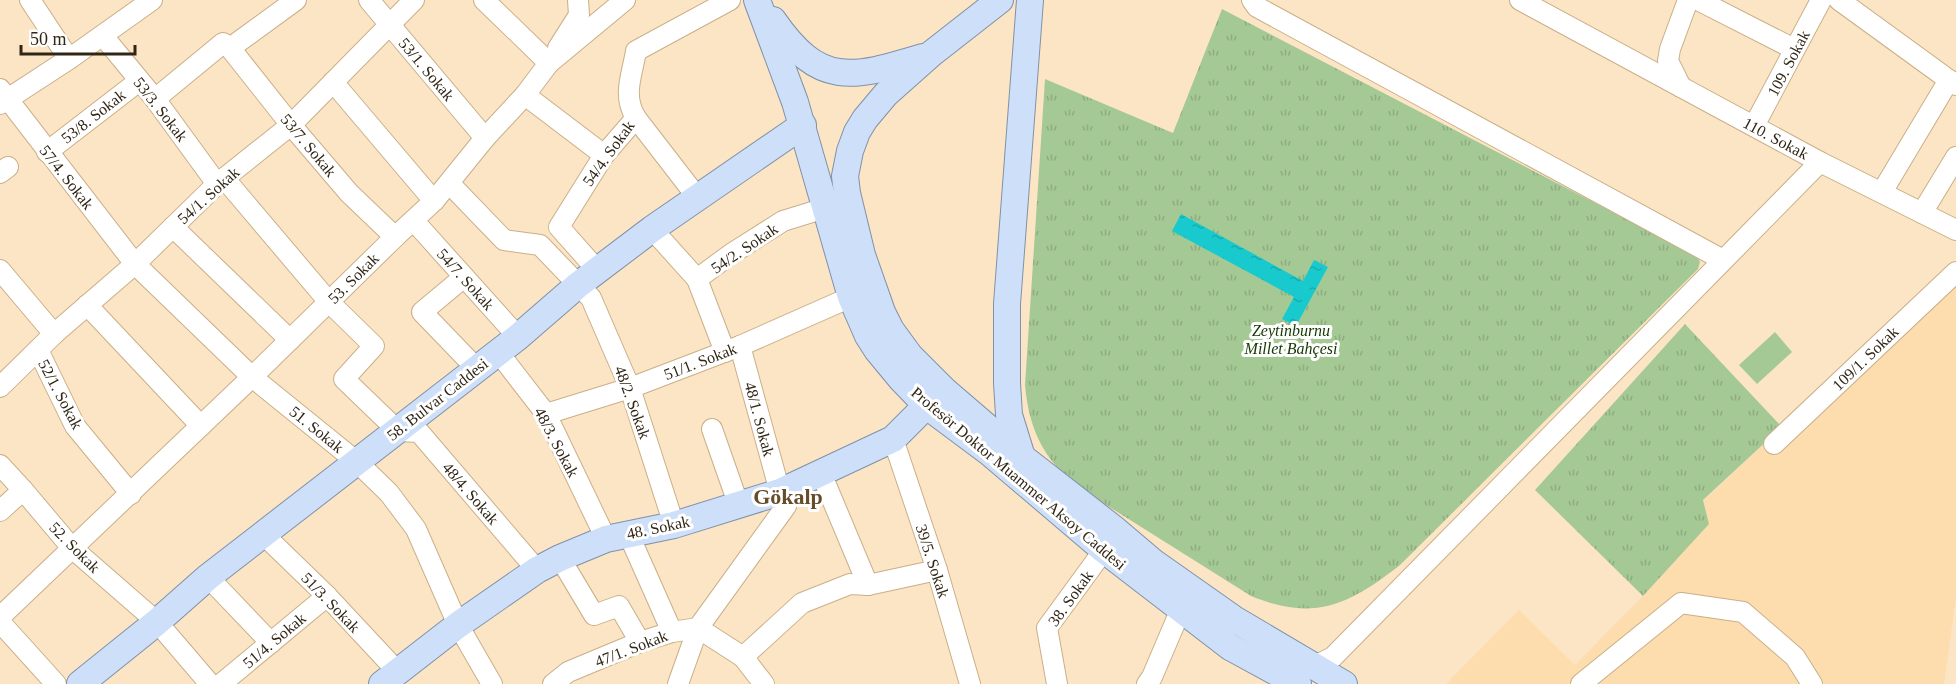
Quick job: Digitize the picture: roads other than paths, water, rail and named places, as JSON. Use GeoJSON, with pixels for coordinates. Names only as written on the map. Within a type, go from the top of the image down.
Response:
{"type":"FeatureCollection","features":[{"type":"Feature","properties":{"kind":"main road"},"geometry":{"type":"LineString","coordinates":[[758,0],[801,55],[822,69],[834,73],[856,74],[886,68],[931,54]]}},
{"type":"Feature","properties":{"kind":"main road","name":"Profesör Doktor Muammer Aksoy Caddesi"},"geometry":{"type":"LineString","coordinates":[[758,0],[802,125],[851,297],[868,336],[877,350],[901,379],[935,398],[1022,457],[1162,569],[1306,675]]}},
{"type":"Feature","properties":{"kind":"main road","name":"Profesör Doktor Muammer Aksoy Caddesi"},"geometry":{"type":"LineString","coordinates":[[1000,0],[931,54],[886,94],[866,119],[850,151],[845,176],[847,193],[862,255],[882,312],[891,330],[910,356],[935,398],[990,453],[1104,550],[1230,647],[1306,675],[1344,684]]}},
{"type":"Feature","properties":{"kind":"main road"},"geometry":{"type":"LineString","coordinates":[[1022,457],[1009,415],[1007,304],[1030,0]]}},
{"type":"Feature","properties":{"kind":"main road","name":"58. Bulvar Caddesi"},"geometry":{"type":"LineString","coordinates":[[80,684],[157,622],[208,577],[518,337],[588,278],[652,229],[802,125]]}},
{"type":"Feature","properties":{"kind":"main road","name":"48. Sokak"},"geometry":{"type":"LineString","coordinates":[[389,678],[458,625],[537,570],[560,558],[617,536],[674,525],[780,492],[893,439],[935,398]]}},
{"type":"Feature","properties":{"kind":"street"},"geometry":{"type":"LineString","coordinates":[[30,0],[69,59]]}},
{"type":"Feature","properties":{"kind":"street"},"geometry":{"type":"LineString","coordinates":[[3,98],[69,59],[152,0]]}},
{"type":"Feature","properties":{"kind":"street"},"geometry":{"type":"LineString","coordinates":[[154,99],[223,43],[230,48],[296,0]]}},
{"type":"Feature","properties":{"kind":"street","name":"53/1. Sokak"},"geometry":{"type":"LineString","coordinates":[[369,0],[485,138]]}},
{"type":"Feature","properties":{"kind":"street","name":"54/1. Sokak"},"geometry":{"type":"LineString","coordinates":[[0,386],[54,334],[135,264],[220,181],[291,125],[414,0]]}},
{"type":"Feature","properties":{"kind":"street"},"geometry":{"type":"LineString","coordinates":[[484,0],[549,63],[579,15],[578,0]]}},
{"type":"Feature","properties":{"kind":"street","name":"53. Sokak"},"geometry":{"type":"LineString","coordinates":[[0,617],[414,221],[450,184],[485,138],[525,95],[549,63],[625,0]]}},
{"type":"Feature","properties":{"kind":"street","name":"54/4. Sokak"},"geometry":{"type":"LineString","coordinates":[[588,278],[559,227],[603,155],[636,118],[630,108],[628,94],[636,51],[730,0]]}},
{"type":"Feature","properties":{"kind":"street"},"geometry":{"type":"LineString","coordinates":[[1252,0],[1257,8],[1723,260]]}},
{"type":"Feature","properties":{"kind":"street","name":"110. Sokak"},"geometry":{"type":"LineString","coordinates":[[1520,0],[1852,179],[1951,228]]}},
{"type":"Feature","properties":{"kind":"street"},"geometry":{"type":"LineString","coordinates":[[1681,87],[1668,61],[1670,49],[1688,0]]}},
{"type":"Feature","properties":{"kind":"street"},"geometry":{"type":"LineString","coordinates":[[1698,0],[1794,49]]}},
{"type":"Feature","properties":{"kind":"street","name":"109. Sokak"},"geometry":{"type":"LineString","coordinates":[[1754,126],[1821,0]]}},
{"type":"Feature","properties":{"kind":"street"},"geometry":{"type":"LineString","coordinates":[[1839,0],[1952,83],[1882,192]]}},
{"type":"Feature","properties":{"kind":"street","name":"53/3. Sokak"},"geometry":{"type":"LineString","coordinates":[[103,36],[220,181],[329,302],[374,346],[344,379],[398,431]]}},
{"type":"Feature","properties":{"kind":"street","name":"53/7. Sokak"},"geometry":{"type":"LineString","coordinates":[[230,48],[349,193],[395,237]]}},
{"type":"Feature","properties":{"kind":"street","name":"53/8. Sokak"},"geometry":{"type":"LineString","coordinates":[[47,152],[139,81]]}},
{"type":"Feature","properties":{"kind":"street"},"geometry":{"type":"LineString","coordinates":[[333,82],[434,201]]}},
{"type":"Feature","properties":{"kind":"street"},"geometry":{"type":"LineString","coordinates":[[525,95],[603,155]]}},
{"type":"Feature","properties":{"kind":"street","name":"57/4. Sokak"},"geometry":{"type":"LineString","coordinates":[[3,98],[135,264]]}},
{"type":"Feature","properties":{"kind":"street"},"geometry":{"type":"LineString","coordinates":[[636,118],[697,198]]}},
{"type":"Feature","properties":{"kind":"street"},"geometry":{"type":"LineString","coordinates":[[1922,213],[1956,157]]}},
{"type":"Feature","properties":{"kind":"street"},"geometry":{"type":"LineString","coordinates":[[1306,675],[1334,657],[1820,162]]}},
{"type":"Feature","properties":{"kind":"street"},"geometry":{"type":"LineString","coordinates":[[1852,179],[1871,201],[1916,225],[1951,228]]}},
{"type":"Feature","properties":{"kind":"street"},"geometry":{"type":"LineString","coordinates":[[450,184],[504,240],[540,245],[588,278]]}},
{"type":"Feature","properties":{"kind":"street","name":"54/2. Sokak"},"geometry":{"type":"LineString","coordinates":[[697,279],[783,221],[825,208]]}},
{"type":"Feature","properties":{"kind":"street","name":"54/7. Sokak"},"geometry":{"type":"LineString","coordinates":[[414,221],[518,337]]}},
{"type":"Feature","properties":{"kind":"street"},"geometry":{"type":"LineString","coordinates":[[173,227],[290,340]]}},
{"type":"Feature","properties":{"kind":"street"},"geometry":{"type":"LineString","coordinates":[[652,229],[697,279]]}},
{"type":"Feature","properties":{"kind":"street","name":"51. Sokak"},"geometry":{"type":"LineString","coordinates":[[135,264],[252,377],[357,462],[388,493],[416,529],[458,625],[492,684]]}},
{"type":"Feature","properties":{"kind":"street"},"geometry":{"type":"LineString","coordinates":[[0,270],[54,334]]}},
{"type":"Feature","properties":{"kind":"street","name":"109/1. Sokak"},"geometry":{"type":"LineString","coordinates":[[1774,444],[1956,272]]}},
{"type":"Feature","properties":{"kind":"street"},"geometry":{"type":"LineString","coordinates":[[464,277],[422,312],[476,368]]}},
{"type":"Feature","properties":{"kind":"street","name":"48/2. Sokak"},"geometry":{"type":"LineString","coordinates":[[588,278],[591,298],[630,388],[674,525]]}},
{"type":"Feature","properties":{"kind":"street","name":"48/1. Sokak"},"geometry":{"type":"LineString","coordinates":[[697,279],[732,349],[780,492]]}},
{"type":"Feature","properties":{"kind":"street","name":"51/1. Sokak"},"geometry":{"type":"LineString","coordinates":[[546,414],[630,388],[732,349],[851,297]]}},
{"type":"Feature","properties":{"kind":"street"},"geometry":{"type":"LineString","coordinates":[[87,305],[201,426]]}},
{"type":"Feature","properties":{"kind":"street","name":"52/1. Sokak"},"geometry":{"type":"LineString","coordinates":[[38,350],[75,426],[131,494]]}},
{"type":"Feature","properties":{"kind":"street","name":"48/3. Sokak"},"geometry":{"type":"LineString","coordinates":[[498,352],[546,414],[672,632]]}},
{"type":"Feature","properties":{"kind":"street"},"geometry":{"type":"LineString","coordinates":[[712,429],[739,506]]}},
{"type":"Feature","properties":{"kind":"street","name":"48/4. Sokak"},"geometry":{"type":"LineString","coordinates":[[398,431],[419,432],[537,570]]}},
{"type":"Feature","properties":{"kind":"street","name":"39/5. Sokak"},"geometry":{"type":"LineString","coordinates":[[893,439],[937,570],[970,684]]}},
{"type":"Feature","properties":{"kind":"street","name":"52. Sokak"},"geometry":{"type":"LineString","coordinates":[[0,465],[72,548],[157,622],[210,684]]}},
{"type":"Feature","properties":{"kind":"street"},"geometry":{"type":"LineString","coordinates":[[821,473],[868,585]]}},
{"type":"Feature","properties":{"kind":"street"},"geometry":{"type":"LineString","coordinates":[[0,511],[23,490]]}},
{"type":"Feature","properties":{"kind":"street"},"geometry":{"type":"LineString","coordinates":[[678,684],[698,628],[786,506],[780,492]]}},
{"type":"Feature","properties":{"kind":"street","name":"51/3. Sokak"},"geometry":{"type":"LineString","coordinates":[[264,535],[327,596],[389,678]]}},
{"type":"Feature","properties":{"kind":"street","name":"38. Sokak"},"geometry":{"type":"LineString","coordinates":[[1057,684],[1047,628],[1104,550]]}},
{"type":"Feature","properties":{"kind":"street"},"geometry":{"type":"LineString","coordinates":[[560,558],[594,615],[619,606],[640,642]]}},
{"type":"Feature","properties":{"kind":"street"},"geometry":{"type":"LineString","coordinates":[[743,657],[802,603],[850,584],[868,585],[937,570]]}},
{"type":"Feature","properties":{"kind":"street"},"geometry":{"type":"LineString","coordinates":[[208,577],[271,643]]}},
{"type":"Feature","properties":{"kind":"street","name":"51/4. Sokak"},"geometry":{"type":"LineString","coordinates":[[221,684],[327,596]]}},
{"type":"Feature","properties":{"kind":"street"},"geometry":{"type":"LineString","coordinates":[[1581,684],[1682,603],[1743,612],[1795,657],[1812,684]]}},
{"type":"Feature","properties":{"kind":"street"},"geometry":{"type":"LineString","coordinates":[[1147,684],[1181,609]]}},
{"type":"Feature","properties":{"kind":"street"},"geometry":{"type":"LineString","coordinates":[[0,622],[56,684]]}},
{"type":"Feature","properties":{"kind":"street"},"geometry":{"type":"LineString","coordinates":[[698,628],[743,657],[764,684]]}},
{"type":"Feature","properties":{"kind":"street","name":"47/1. Sokak"},"geometry":{"type":"LineString","coordinates":[[553,684],[568,672],[640,642],[672,632],[698,628]]}},
{"type":"Feature","properties":{"kind":"water"},"geometry":{"type":"Polygon","coordinates":[[[1181,214],[1303,281],[1314,260],[1328,267],[1296,326],[1282,319],[1294,297],[1172,231],[1181,214]]]}},
{"type":"Feature","properties":{"kind":"district","name":"Gökalp"},"geometry":{"type":"Point","coordinates":[788,496]}},
{"type":"Feature","properties":{"kind":"park label","name":"Zeytinburnu Millet Bahçesi"},"geometry":{"type":"Point","coordinates":[1291,339]}}]}
